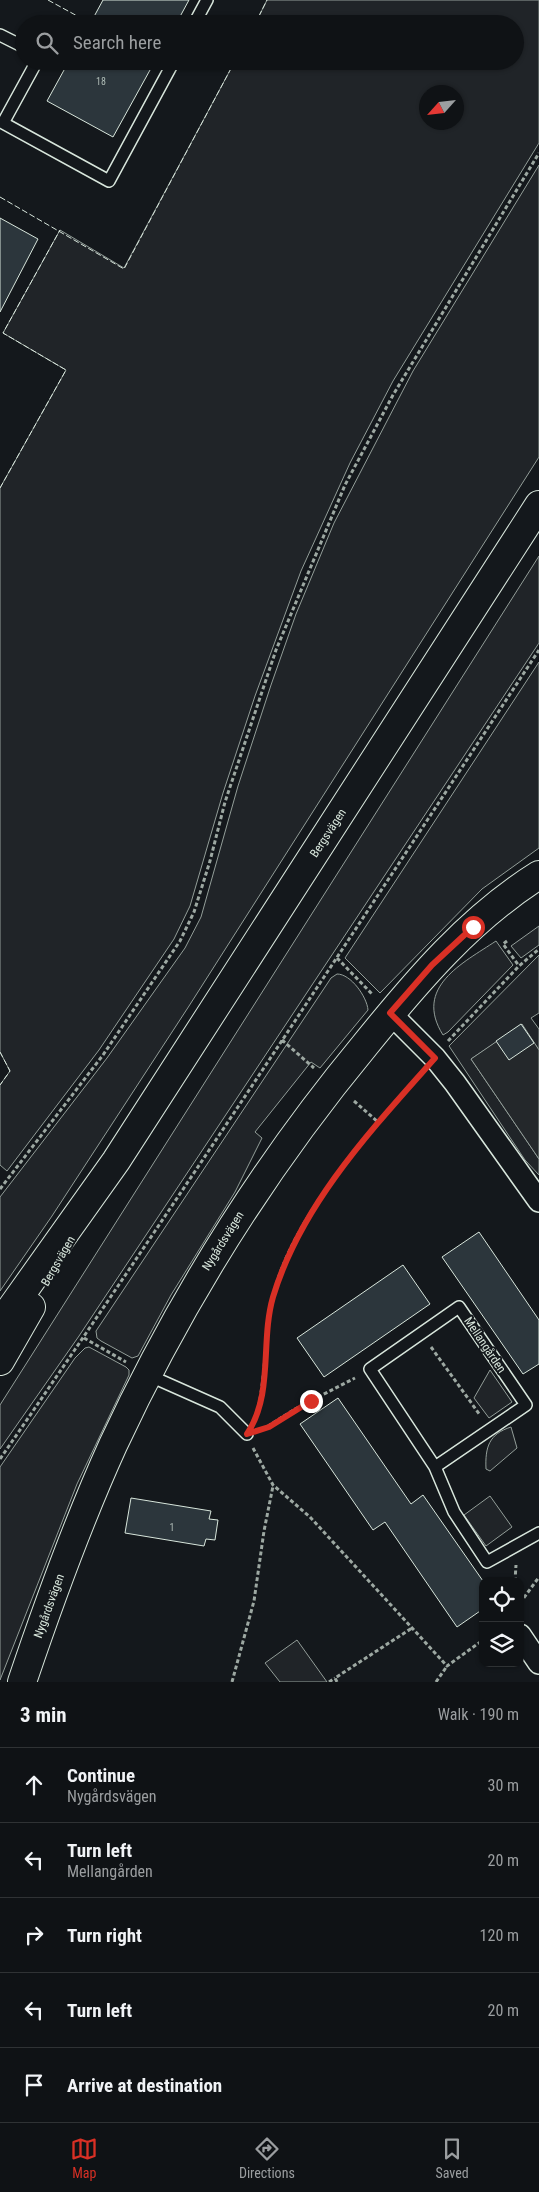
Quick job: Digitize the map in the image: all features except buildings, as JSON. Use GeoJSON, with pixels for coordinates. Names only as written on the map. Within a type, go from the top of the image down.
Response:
{"type":"FeatureCollection","features":[{"type":"Feature","properties":{"kind":"main road","name":"Bergsvägen"},"geometry":{"type":"LineString","coordinates":[[0,1324],[116,1161],[539,505]]}},
{"type":"Feature","properties":{"kind":"main road","name":"Nygårdsvägen"},"geometry":{"type":"LineString","coordinates":[[22,1682],[76,1533],[113,1446],[190,1296],[248,1201],[333,1083],[390,1013],[438,959],[488,913],[539,875]]}},
{"type":"Feature","properties":{"kind":"main road","name":"Bergsvägen"},"geometry":{"type":"LineString","coordinates":[[0,1361],[116,1161]]}},
{"type":"Feature","properties":{"kind":"street"},"geometry":{"type":"LineString","coordinates":[[390,1013],[435,1058],[456,1083],[539,1201]]}},
{"type":"Feature","properties":{"kind":"street"},"geometry":{"type":"LineString","coordinates":[[524,1640],[539,1663]]}},
{"type":"Feature","properties":{"kind":"lane"},"geometry":{"type":"LineString","coordinates":[[199,15],[207,0]]}},
{"type":"Feature","properties":{"kind":"lane"},"geometry":{"type":"LineString","coordinates":[[0,35],[15,43]]}},
{"type":"Feature","properties":{"kind":"lane"},"geometry":{"type":"LineString","coordinates":[[32,70],[3,123],[109,181],[169,70]]}},
{"type":"Feature","properties":{"kind":"lane","name":"Mellangården"},"geometry":{"type":"LineString","coordinates":[[370,1369],[459,1307],[526,1405],[435,1467]]}},
{"type":"Feature","properties":{"kind":"lane"},"geometry":{"type":"LineString","coordinates":[[370,1369],[435,1467],[454,1512],[486,1562],[539,1533]]}},
{"type":"Feature","properties":{"kind":"lane"},"geometry":{"type":"LineString","coordinates":[[148,1375],[220,1407],[247,1434]]}},
{"type":"Feature","properties":{"kind":"path"},"geometry":{"type":"LineString","coordinates":[[0,1189],[103,1055],[180,942],[194,912],[210,861],[225,802],[276,650],[345,485],[393,395],[539,153]]}},
{"type":"Feature","properties":{"kind":"path"},"geometry":{"type":"LineString","coordinates":[[0,1459],[84,1338],[539,650]]}},
{"type":"Feature","properties":{"kind":"path"},"geometry":{"type":"LineString","coordinates":[[507,941],[503,944],[519,966]]}},
{"type":"Feature","properties":{"kind":"path"},"geometry":{"type":"LineString","coordinates":[[247,1434],[255,1422],[264,1382],[272,1300],[294,1243],[325,1192],[378,1122],[435,1058],[462,1024],[519,966],[539,949]]}},
{"type":"Feature","properties":{"kind":"path"},"geometry":{"type":"LineString","coordinates":[[337,958],[390,1013]]}},
{"type":"Feature","properties":{"kind":"path"},"geometry":{"type":"LineString","coordinates":[[282,1040],[312,1067]]}},
{"type":"Feature","properties":{"kind":"path"},"geometry":{"type":"LineString","coordinates":[[422,1333],[490,1430]]}},
{"type":"Feature","properties":{"kind":"path"},"geometry":{"type":"LineString","coordinates":[[84,1338],[148,1375]]}},
{"type":"Feature","properties":{"kind":"path"},"geometry":{"type":"LineString","coordinates":[[247,1434],[269,1427],[295,1409],[341,1387],[370,1369]]}},
{"type":"Feature","properties":{"kind":"path"},"geometry":{"type":"LineString","coordinates":[[247,1434],[256,1455],[273,1485],[310,1517],[447,1666]]}},
{"type":"Feature","properties":{"kind":"path"},"geometry":{"type":"LineString","coordinates":[[232,1682],[254,1601],[273,1485]]}},
{"type":"Feature","properties":{"kind":"path"},"geometry":{"type":"LineString","coordinates":[[524,1598],[539,1577]]}},
{"type":"Feature","properties":{"kind":"path"},"geometry":{"type":"LineString","coordinates":[[329,1682],[412,1627]]}},
{"type":"Feature","properties":{"kind":"path"},"geometry":{"type":"LineString","coordinates":[[436,1682],[447,1666],[479,1643]]}},
{"type":"Feature","properties":{"kind":"path"},"geometry":{"type":"LineString","coordinates":[[335,1678],[338,1682]]}},
{"type":"Feature","properties":{"kind":"shaded area"},"geometry":{"type":"Polygon","coordinates":[[[267,0],[539,0],[539,143],[393,381],[350,463],[301,571],[255,696],[223,793],[190,906],[174,939],[99,1050],[7,1171],[0,1165],[0,1085],[10,1071],[0,1052],[0,488],[66,370],[3,333],[60,230],[124,268],[230,70],[524,70],[524,15],[260,15],[267,0]]]}},
{"type":"Feature","properties":{"kind":"shaded area"},"geometry":{"type":"Polygon","coordinates":[[[539,165],[539,457],[189,1006],[52,1216],[0,1291],[0,1197],[107,1058],[185,948],[201,917],[238,786],[271,685],[296,614],[334,523],[413,371],[539,165]]]}},
{"type":"Feature","properties":{"kind":"shaded area"},"geometry":{"type":"Polygon","coordinates":[[[539,556],[539,643],[79,1336],[0,1449],[0,1405],[539,556]]]}},
{"type":"Feature","properties":{"kind":"shaded area"},"geometry":{"type":"Polygon","coordinates":[[[539,662],[539,848],[482,889],[380,993],[345,958],[539,662]]]}},
{"type":"Feature","properties":{"kind":"shaded area"},"geometry":{"type":"Polygon","coordinates":[[[539,926],[539,945],[521,958],[511,946],[539,926]]]}},
{"type":"Feature","properties":{"kind":"shaded area"},"geometry":{"type":"Polygon","coordinates":[[[496,941],[513,965],[443,1035],[435,1018],[434,1003],[438,990],[446,978],[457,968],[496,941]]]}},
{"type":"Feature","properties":{"kind":"shaded area"},"geometry":{"type":"Polygon","coordinates":[[[539,955],[539,1013],[531,1018],[539,1029],[539,1050],[522,1025],[471,1059],[539,1159],[539,1175],[525,1160],[449,1046],[539,955]]]}},
{"type":"Feature","properties":{"kind":"shaded area"},"geometry":{"type":"Polygon","coordinates":[[[337,974],[353,982],[365,999],[368,1010],[320,1068],[311,1062],[255,1132],[262,1138],[235,1192],[171,1295],[138,1356],[132,1358],[101,1341],[97,1338],[96,1331],[331,978],[337,974]]]}},
{"type":"Feature","properties":{"kind":"shaded area"},"geometry":{"type":"Polygon","coordinates":[[[522,1024],[539,1050],[539,1159],[471,1059],[522,1024]]]}},
{"type":"Feature","properties":{"kind":"shaded area"},"geometry":{"type":"Polygon","coordinates":[[[89,1347],[126,1367],[129,1370],[129,1375],[77,1484],[0,1680],[0,1467],[75,1358],[85,1348],[89,1347]]]}},
{"type":"Feature","properties":{"kind":"shaded area"},"geometry":{"type":"Polygon","coordinates":[[[490,1370],[512,1402],[489,1418],[474,1398],[490,1370]]]}},
{"type":"Feature","properties":{"kind":"shaded area"},"geometry":{"type":"Polygon","coordinates":[[[511,1427],[517,1448],[490,1471],[486,1469],[486,1454],[490,1442],[498,1433],[511,1427]]]}},
{"type":"Feature","properties":{"kind":"shaded area"},"geometry":{"type":"Polygon","coordinates":[[[490,1496],[512,1527],[486,1546],[464,1515],[490,1496]]]}},
{"type":"Feature","properties":{"kind":"shaded area"},"geometry":{"type":"Polygon","coordinates":[[[297,1640],[327,1682],[280,1682],[265,1663],[297,1640]]]}},
{"type":"Feature","properties":{"kind":"fence"},"geometry":{"type":"LineString","coordinates":[[48,0],[75,15]]}},
{"type":"Feature","properties":{"kind":"fence"},"geometry":{"type":"LineString","coordinates":[[260,15],[267,0]]}},
{"type":"Feature","properties":{"kind":"fence"},"geometry":{"type":"LineString","coordinates":[[0,197],[124,269],[230,70]]}},
{"type":"Feature","properties":{"kind":"fence"},"geometry":{"type":"LineString","coordinates":[[0,488],[66,370],[3,333],[60,230]]}},
{"type":"Feature","properties":{"kind":"fence"},"geometry":{"type":"LineString","coordinates":[[0,1052],[10,1071],[0,1085]]}},
{"type":"Feature","properties":{"kind":"route"},"geometry":{"type":"LineString","coordinates":[[311,1401],[295,1409],[269,1427],[247,1434],[255,1422],[259,1409],[264,1382],[272,1300],[285,1262],[294,1243],[325,1192],[378,1122],[435,1058],[390,1013],[432,965],[473,927]]}}]}
